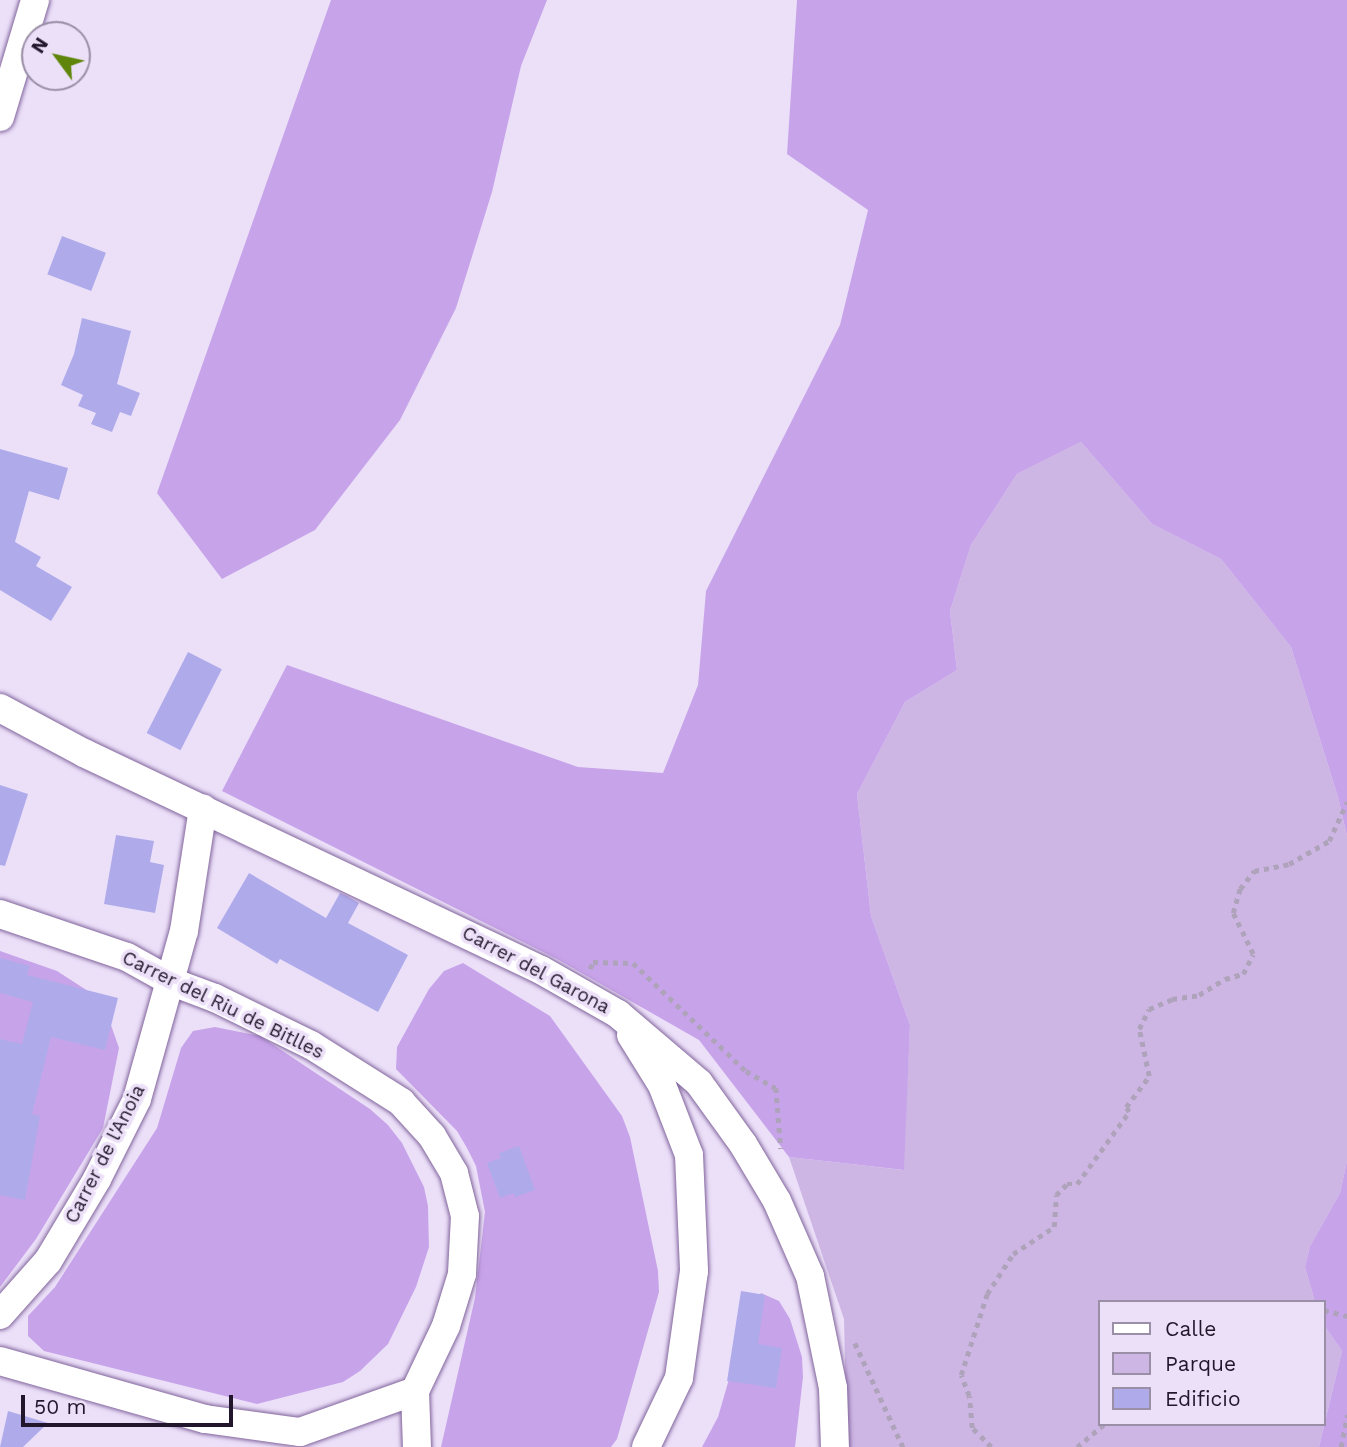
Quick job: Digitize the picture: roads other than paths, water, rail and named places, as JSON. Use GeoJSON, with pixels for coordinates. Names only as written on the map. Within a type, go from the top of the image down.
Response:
{"type":"FeatureCollection","features":[{"type":"Feature","properties":{"kind":"street"},"geometry":{"type":"LineString","coordinates":[[0,117],[35,0]]}},
{"type":"Feature","properties":{"kind":"street","name":"Carrer del Garona"},"geometry":{"type":"LineString","coordinates":[[0,708],[84,752],[541,970],[618,1014],[699,1083],[743,1144],[777,1201],[810,1276],[833,1388],[835,1447]]}},
{"type":"Feature","properties":{"kind":"street","name":"Carrer de l'Anoia"},"geometry":{"type":"LineString","coordinates":[[0,1315],[48,1261],[97,1179],[137,1099],[172,982],[184,931],[203,808]]}},
{"type":"Feature","properties":{"kind":"street","name":"Carrer del Riu de Bitlles"},"geometry":{"type":"LineString","coordinates":[[0,914],[127,957],[172,982],[215,998],[311,1045],[401,1102],[432,1136],[454,1173],[465,1216],[462,1274],[446,1326],[415,1391],[417,1447]]}},
{"type":"Feature","properties":{"kind":"street"},"geometry":{"type":"LineString","coordinates":[[618,1014],[662,1085],[689,1155],[694,1272],[679,1378],[646,1447]]}},
{"type":"Feature","properties":{"kind":"street"},"geometry":{"type":"LineString","coordinates":[[0,1362],[205,1419],[300,1432],[415,1391]]}}]}
